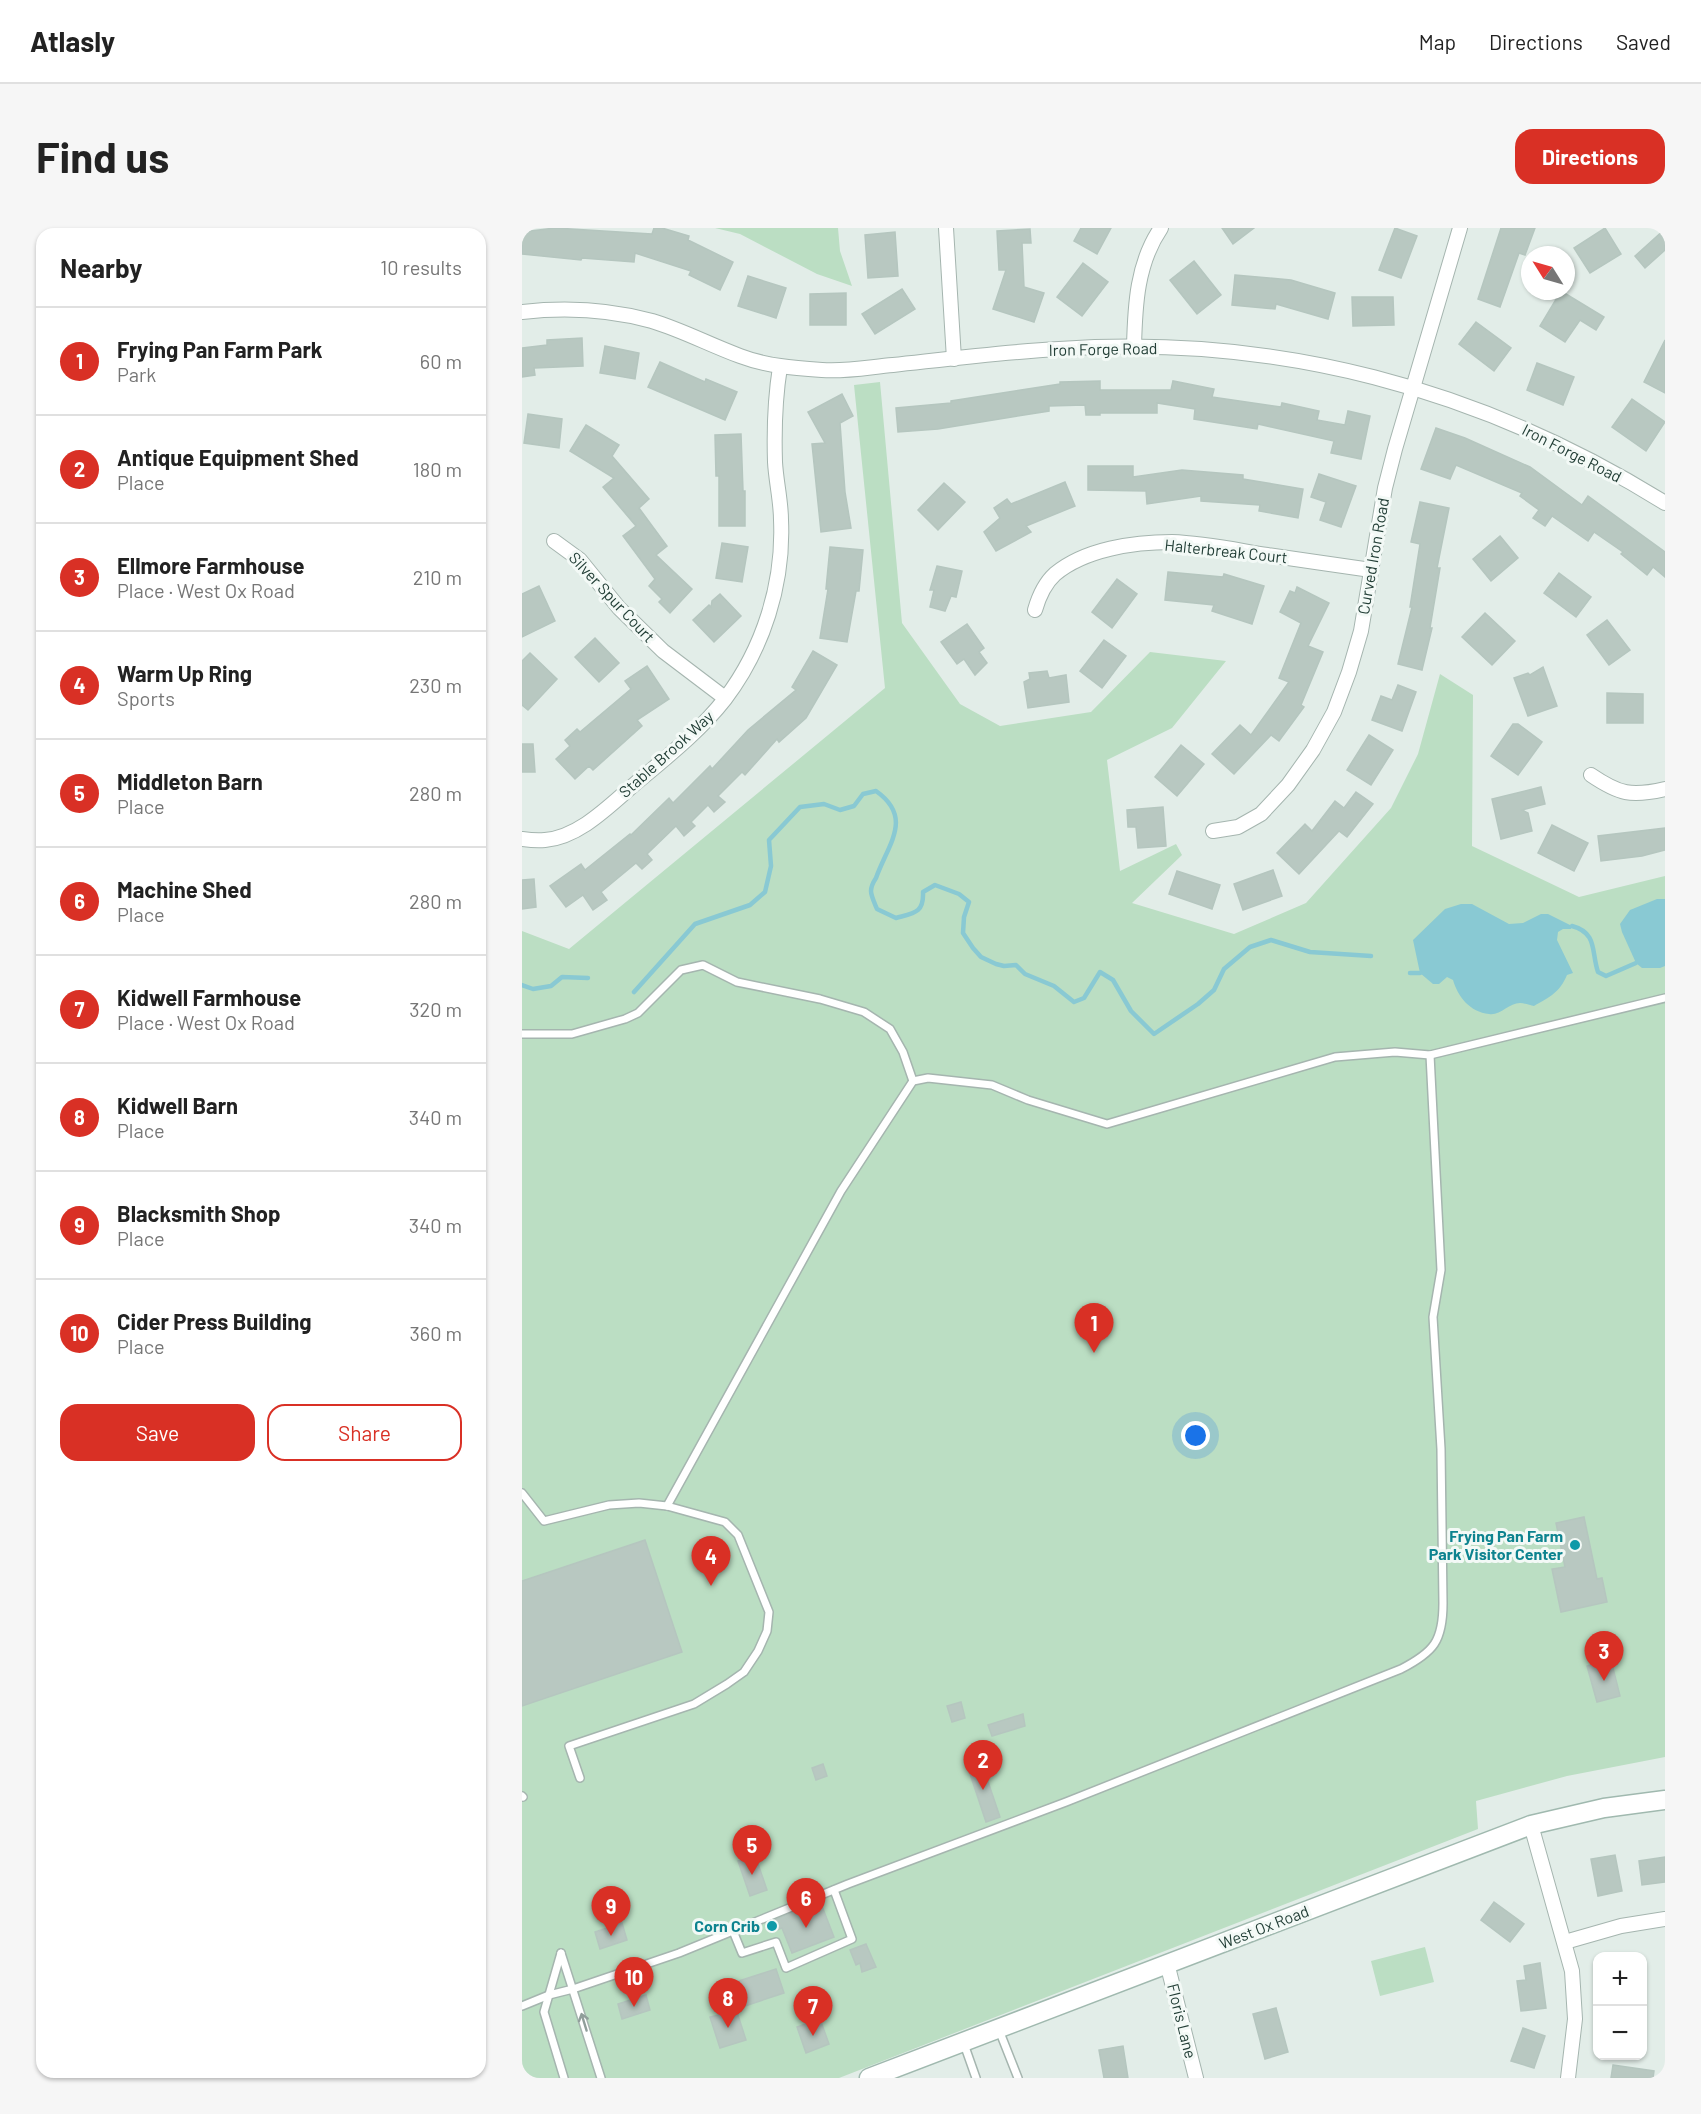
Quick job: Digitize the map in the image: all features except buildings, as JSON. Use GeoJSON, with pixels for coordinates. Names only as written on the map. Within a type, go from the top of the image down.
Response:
{"type":"FeatureCollection","features":[{"type":"Feature","properties":{"kind":"main road","name":"West Ox Road"},"geometry":{"type":"LineString","coordinates":[[869,2078],[1531,1825],[1604,1808],[1665,1800]]}},
{"type":"Feature","properties":{"kind":"street"},"geometry":{"type":"LineString","coordinates":[[946,228],[954,359]]}},
{"type":"Feature","properties":{"kind":"street"},"geometry":{"type":"LineString","coordinates":[[1134,347],[1136,296],[1143,265],[1161,228]]}},
{"type":"Feature","properties":{"kind":"street","name":"Curved Iron Road"},"geometry":{"type":"LineString","coordinates":[[1213,831],[1238,827],[1261,814],[1288,785],[1313,750],[1334,712],[1361,631],[1385,488],[1461,228]]}},
{"type":"Feature","properties":{"kind":"street","name":"Iron Forge Road"},"geometry":{"type":"LineString","coordinates":[[522,312],[554,309],[593,310],[623,314],[681,331],[742,357],[780,366],[826,371],[1059,349],[1134,347],[1200,348],[1293,359],[1344,369],[1413,387],[1462,403],[1526,428],[1595,462],[1665,502]]}},
{"type":"Feature","properties":{"kind":"street","name":"Stable Brook Way"},"geometry":{"type":"LineString","coordinates":[[522,839],[547,840],[561,836],[591,820],[674,751],[725,699],[746,668],[760,639],[773,601],[780,570],[782,521],[776,463],[775,398],[780,366]]}},
{"type":"Feature","properties":{"kind":"street","name":"Silver Spur Court"},"geometry":{"type":"LineString","coordinates":[[554,541],[580,560],[618,608],[663,651],[725,699]]}},
{"type":"Feature","properties":{"kind":"street","name":"Halterbreak Court"},"geometry":{"type":"LineString","coordinates":[[1035,610],[1045,585],[1064,568],[1104,551],[1143,543],[1193,544],[1371,570]]}},
{"type":"Feature","properties":{"kind":"street"},"geometry":{"type":"LineString","coordinates":[[1591,776],[1611,789],[1636,794],[1665,789]]}},
{"type":"Feature","properties":{"kind":"street"},"geometry":{"type":"LineString","coordinates":[[1531,1825],[1572,1971],[1575,2019],[1568,2078]]}},
{"type":"Feature","properties":{"kind":"street"},"geometry":{"type":"LineString","coordinates":[[1565,1941],[1621,1926],[1665,1919]]}},
{"type":"Feature","properties":{"kind":"street","name":"Floris Lane"},"geometry":{"type":"LineString","coordinates":[[1167,1963],[1196,2078]]}},
{"type":"Feature","properties":{"kind":"lane"},"geometry":{"type":"LineString","coordinates":[[522,1034],[572,1034],[625,1019],[638,1013],[681,970],[703,965],[737,982],[820,999],[864,1012],[890,1029],[903,1052],[913,1081]]}},
{"type":"Feature","properties":{"kind":"lane"},"geometry":{"type":"LineString","coordinates":[[667,1506],[841,1191],[913,1081],[928,1078],[992,1085],[1028,1100],[1107,1124],[1335,1057],[1395,1052],[1430,1055],[1665,998]]}},
{"type":"Feature","properties":{"kind":"lane"},"geometry":{"type":"LineString","coordinates":[[522,2006],[679,1953],[834,1890],[1066,1802],[1401,1669],[1420,1659],[1431,1649],[1439,1639],[1443,1622],[1441,1461],[1433,1317],[1441,1270],[1440,1217],[1430,1055]]}},
{"type":"Feature","properties":{"kind":"lane"},"geometry":{"type":"LineString","coordinates":[[522,1493],[544,1521],[609,1505],[639,1503],[667,1506],[725,1522],[738,1534],[770,1612],[767,1632],[744,1672],[694,1704],[569,1746],[580,1778]]}},
{"type":"Feature","properties":{"kind":"lane"},"geometry":{"type":"LineString","coordinates":[[733,1931],[742,1953],[776,1942],[786,1968],[852,1939],[834,1890]]}},
{"type":"Feature","properties":{"kind":"lane"},"geometry":{"type":"LineString","coordinates":[[564,2078],[544,2012],[561,1953],[601,2078]]}},
{"type":"Feature","properties":{"kind":"lane"},"geometry":{"type":"LineString","coordinates":[[999,2028],[1018,2078]]}},
{"type":"Feature","properties":{"kind":"lane"},"geometry":{"type":"LineString","coordinates":[[963,2042],[976,2078]]}},
{"type":"Feature","properties":{"kind":"green space"},"geometry":{"type":"Polygon","coordinates":[[[715,228],[838,228],[840,251],[852,286],[817,274],[740,234],[715,228]]]}},
{"type":"Feature","properties":{"kind":"green space"},"geometry":{"type":"Polygon","coordinates":[[[880,382],[902,623],[960,704],[1000,726],[1091,712],[1150,652],[1226,661],[1172,728],[1107,760],[1120,871],[1176,844],[1182,855],[1132,903],[1234,934],[1306,903],[1391,808],[1418,754],[1440,674],[1473,695],[1472,846],[1579,897],[1665,876],[1665,1757],[1567,1776],[1476,1801],[1478,1829],[839,2078],[522,2078],[522,931],[569,949],[885,688],[854,385],[880,382]]]}},
{"type":"Feature","properties":{"kind":"green space"},"geometry":{"type":"Polygon","coordinates":[[[1425,1947],[1434,1982],[1380,1996],[1371,1961],[1425,1947]]]}},
{"type":"Feature","properties":{"kind":"water"},"geometry":{"type":"Polygon","coordinates":[[[1657,899],[1665,899],[1665,966],[1642,968],[1636,963],[1620,924],[1630,910],[1657,899]]]}},
{"type":"Feature","properties":{"kind":"water"},"geometry":{"type":"Polygon","coordinates":[[[1461,904],[1472,904],[1509,924],[1523,923],[1541,914],[1548,914],[1572,926],[1571,929],[1558,932],[1557,940],[1573,973],[1567,975],[1554,994],[1534,1006],[1516,1004],[1493,1014],[1482,1013],[1466,1003],[1453,980],[1447,977],[1439,984],[1433,984],[1420,973],[1413,940],[1445,909],[1461,904]]]}},
{"type":"Feature","properties":{"kind":"waterway"},"geometry":{"type":"LineString","coordinates":[[634,992],[695,924],[750,905],[765,892],[771,866],[769,840],[800,807],[824,804],[840,810],[854,806],[863,794],[876,791],[894,811],[896,821],[895,832],[871,891],[877,909],[896,918],[913,913],[922,904],[923,892],[935,885],[959,894],[969,902],[964,917],[963,933],[981,957],[1004,966],[1016,965],[1025,974],[1054,986],[1074,1002],[1084,998],[1100,972],[1113,980],[1131,1011],[1154,1034],[1198,1004],[1214,990],[1224,969],[1250,947],[1271,940],[1310,952],[1371,956]]}},
{"type":"Feature","properties":{"kind":"waterway"},"geometry":{"type":"LineString","coordinates":[[1572,926],[1580,929],[1590,938],[1598,972],[1606,976],[1636,963]]}},
{"type":"Feature","properties":{"kind":"waterway"},"geometry":{"type":"LineString","coordinates":[[1410,973],[1420,973]]}},
{"type":"Feature","properties":{"kind":"waterway"},"geometry":{"type":"LineString","coordinates":[[522,985],[533,989],[551,986],[562,977],[588,978]]}},
{"type":"Feature","properties":{"kind":"place","name":"Frying Pan Farm Park"},"geometry":{"type":"Point","coordinates":[1094,1353]}},
{"type":"Feature","properties":{"kind":"place","name":"Frying Pan Farm Park Visitor Center"},"geometry":{"type":"Point","coordinates":[1575,1545]}},
{"type":"Feature","properties":{"kind":"place","name":"Warm Up Ring"},"geometry":{"type":"Point","coordinates":[711,1586]}},
{"type":"Feature","properties":{"kind":"place","name":"Ellmore Farmhouse"},"geometry":{"type":"Point","coordinates":[1604,1681]}},
{"type":"Feature","properties":{"kind":"place","name":"Antique Equipment Shed"},"geometry":{"type":"Point","coordinates":[983,1790]}},
{"type":"Feature","properties":{"kind":"place","name":"Middleton Barn"},"geometry":{"type":"Point","coordinates":[752,1875]}},
{"type":"Feature","properties":{"kind":"place","name":"Corn Crib"},"geometry":{"type":"Point","coordinates":[772,1926]}},
{"type":"Feature","properties":{"kind":"place","name":"Machine Shed"},"geometry":{"type":"Point","coordinates":[806,1928]}},
{"type":"Feature","properties":{"kind":"place","name":"Blacksmith Shop"},"geometry":{"type":"Point","coordinates":[611,1936]}},
{"type":"Feature","properties":{"kind":"place","name":"Cider Press Building"},"geometry":{"type":"Point","coordinates":[634,2007]}},
{"type":"Feature","properties":{"kind":"place","name":"Kidwell Barn"},"geometry":{"type":"Point","coordinates":[728,2028]}},
{"type":"Feature","properties":{"kind":"place","name":"Kidwell Farmhouse"},"geometry":{"type":"Point","coordinates":[813,2036]}}]}
